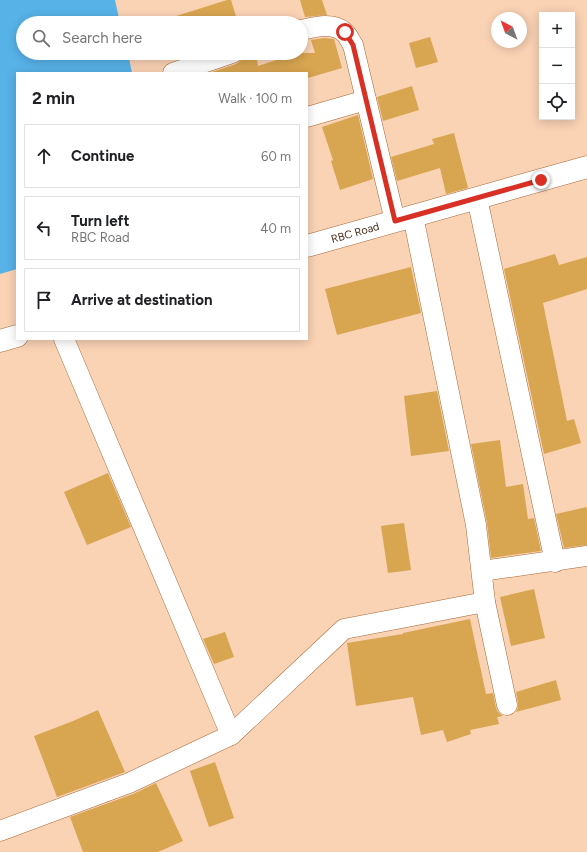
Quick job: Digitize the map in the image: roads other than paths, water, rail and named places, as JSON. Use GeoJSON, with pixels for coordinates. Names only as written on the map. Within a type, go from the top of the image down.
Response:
{"type":"FeatureCollection","features":[{"type":"Feature","properties":{"kind":"street"},"geometry":{"type":"LineString","coordinates":[[308,29],[335,26],[345,32],[353,45],[366,100],[404,218],[476,525],[485,602],[507,705]]}},
{"type":"Feature","properties":{"kind":"street"},"geometry":{"type":"LineString","coordinates":[[176,72],[211,60]]}},
{"type":"Feature","properties":{"kind":"street"},"geometry":{"type":"LineString","coordinates":[[308,117],[366,100]]}},
{"type":"Feature","properties":{"kind":"street","name":"RBC Road"},"geometry":{"type":"LineString","coordinates":[[308,246],[587,167]]}},
{"type":"Feature","properties":{"kind":"street"},"geometry":{"type":"LineString","coordinates":[[477,198],[555,562]]}},
{"type":"Feature","properties":{"kind":"street"},"geometry":{"type":"LineString","coordinates":[[0,341],[16,336]]}},
{"type":"Feature","properties":{"kind":"street"},"geometry":{"type":"LineString","coordinates":[[64,340],[231,735]]}},
{"type":"Feature","properties":{"kind":"street"},"geometry":{"type":"LineString","coordinates":[[482,571],[555,562],[587,556]]}},
{"type":"Feature","properties":{"kind":"street"},"geometry":{"type":"LineString","coordinates":[[0,831],[129,783],[231,735],[344,629],[485,602]]}},
{"type":"Feature","properties":{"kind":"water"},"geometry":{"type":"Polygon","coordinates":[[[0,0],[115,0],[118,16],[16,16],[16,60],[129,60],[132,72],[16,72],[16,269],[0,274],[0,0]]]}}]}
